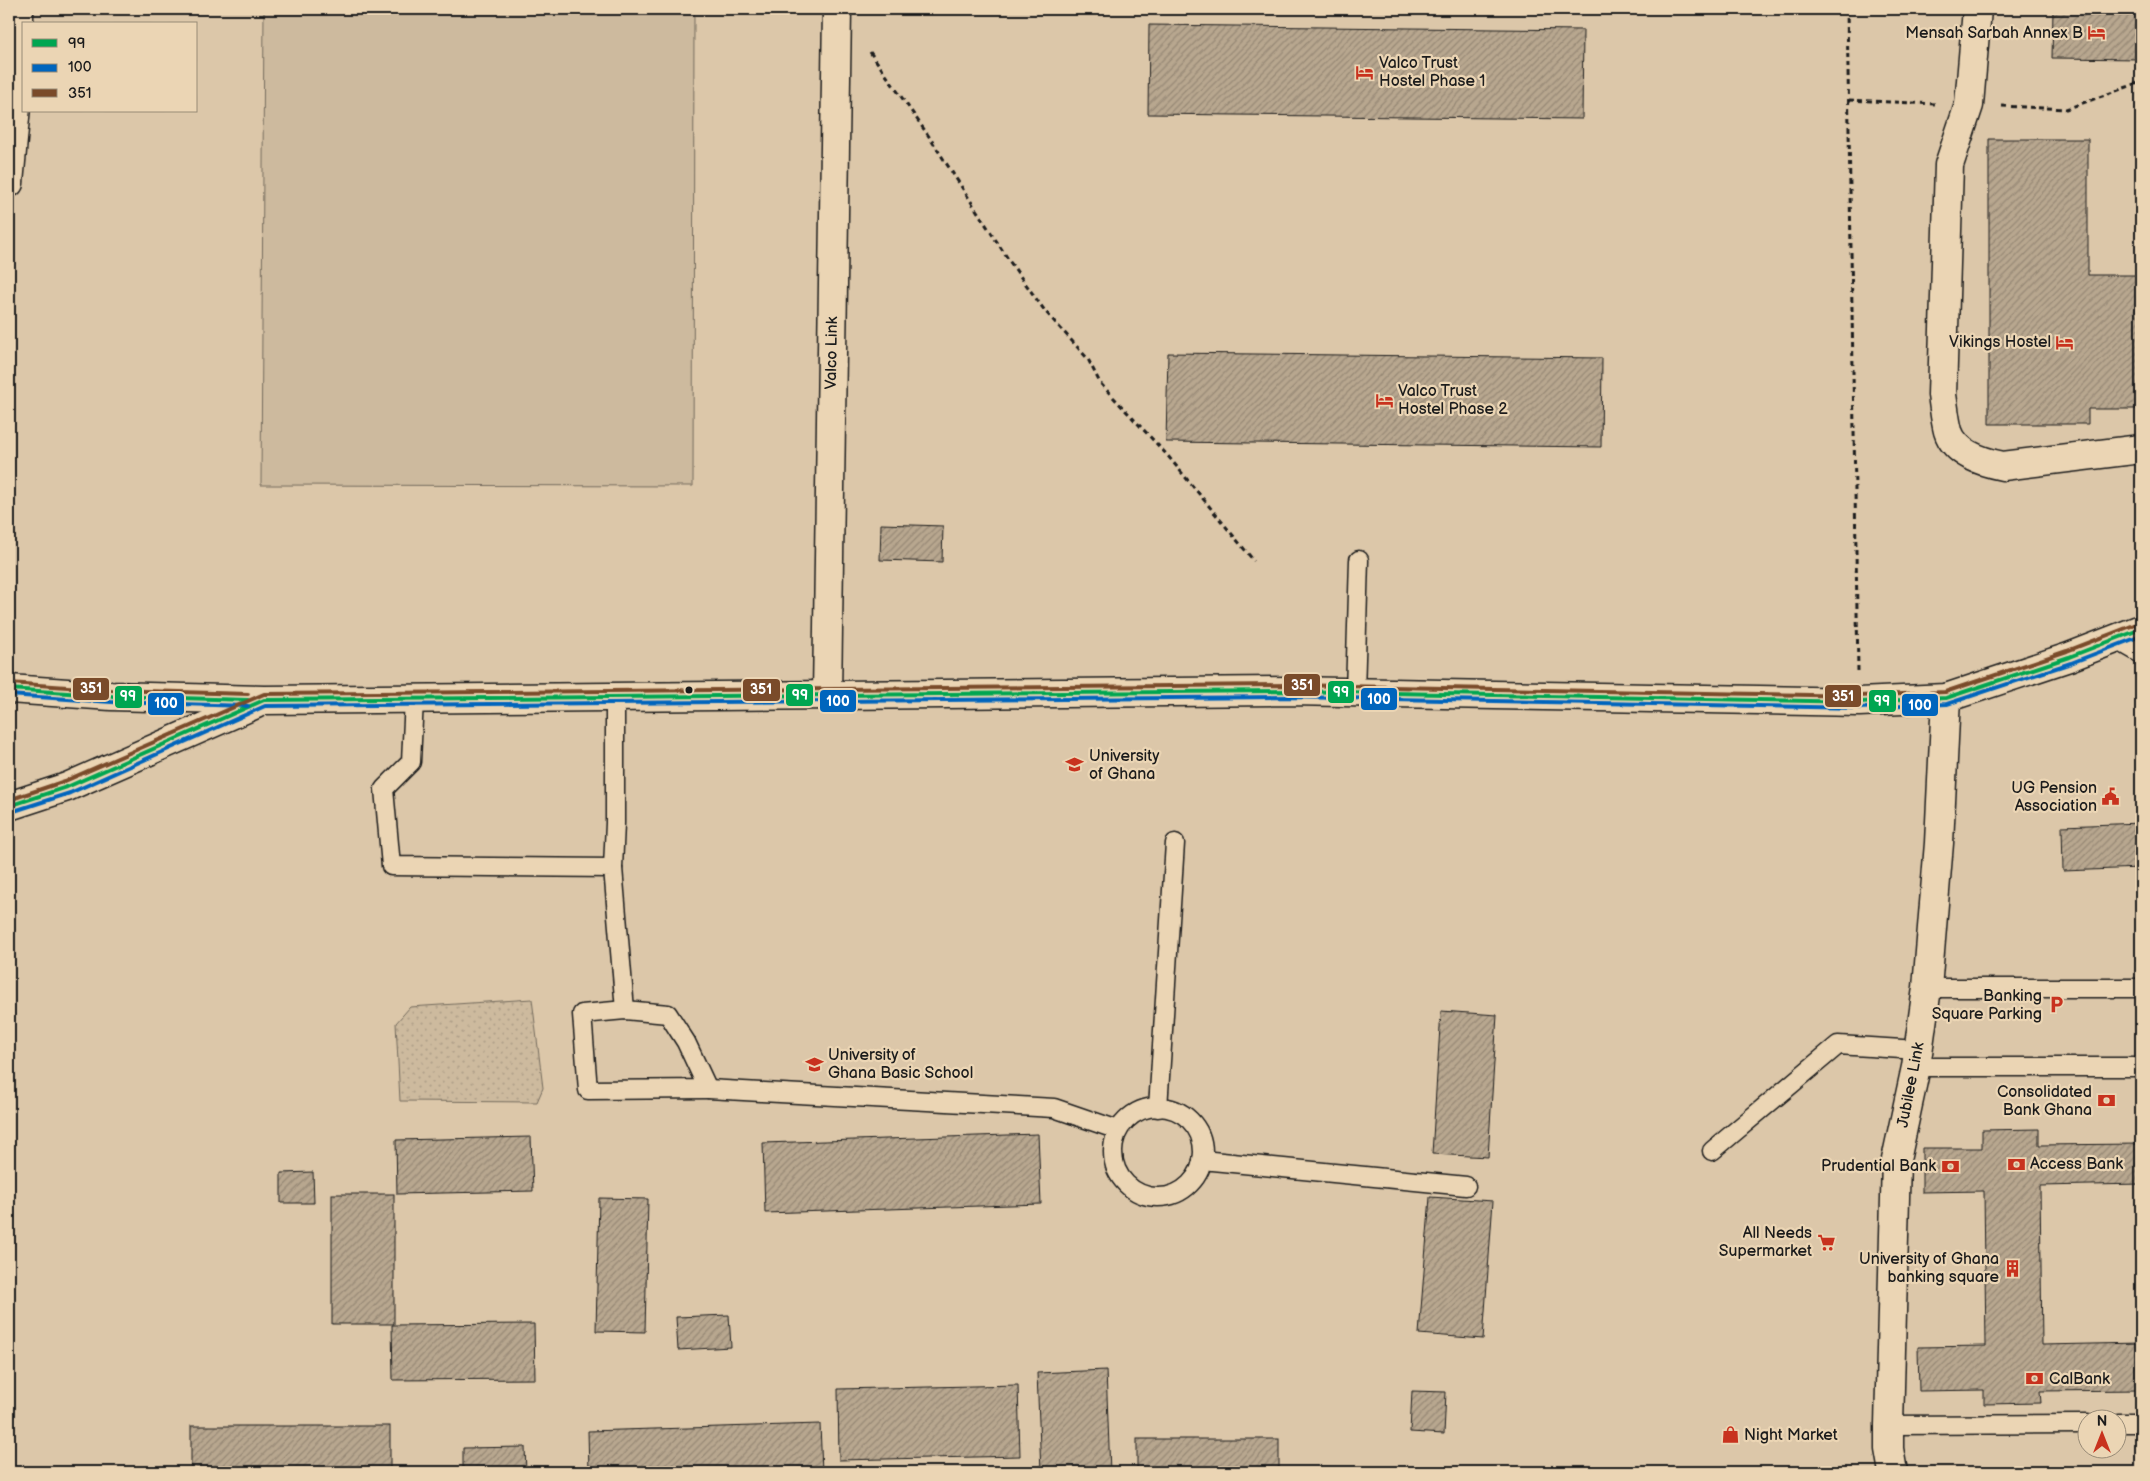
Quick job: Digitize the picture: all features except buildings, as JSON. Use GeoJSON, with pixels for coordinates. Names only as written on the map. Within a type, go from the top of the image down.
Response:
{"type":"FeatureCollection","features":[{"type":"Feature","properties":{"kind":"street"},"geometry":{"type":"LineString","coordinates":[[9,183],[19,74],[19,9]]}},
{"type":"Feature","properties":{"kind":"street","name":"Valco Link"},"geometry":{"type":"LineString","coordinates":[[827,696],[837,9]]}},
{"type":"Feature","properties":{"kind":"street"},"geometry":{"type":"LineString","coordinates":[[1977,9],[1969,105],[1948,165],[1942,395],[1948,433],[1956,445],[1981,461],[2003,466],[2141,449]]}},
{"type":"Feature","properties":{"kind":"street"},"geometry":{"type":"LineString","coordinates":[[9,689],[111,696],[264,700],[1291,691],[1859,702],[1946,698],[2069,657],[2141,628]]}},
{"type":"Feature","properties":{"kind":"street","name":"Jubilee Link"},"geometry":{"type":"LineString","coordinates":[[1893,1472],[1888,1449],[1888,1425],[1896,1160],[1917,1058],[1927,988],[1939,843],[1946,698]]}},
{"type":"Feature","properties":{"kind":"street"},"geometry":{"type":"LineString","coordinates":[[9,806],[67,787],[264,700]]}},
{"type":"Feature","properties":{"kind":"lane"},"geometry":{"type":"LineString","coordinates":[[1355,692],[1359,560]]}},
{"type":"Feature","properties":{"kind":"lane"},"geometry":{"type":"LineString","coordinates":[[2115,639],[2141,654]]}},
{"type":"Feature","properties":{"kind":"lane"},"geometry":{"type":"LineString","coordinates":[[615,698],[615,823],[612,868],[625,1010]]}},
{"type":"Feature","properties":{"kind":"lane"},"geometry":{"type":"LineString","coordinates":[[414,699],[411,762],[384,789],[391,866],[612,868]]}},
{"type":"Feature","properties":{"kind":"lane"},"geometry":{"type":"LineString","coordinates":[[1158,1108],[1175,843]]}},
{"type":"Feature","properties":{"kind":"lane"},"geometry":{"type":"LineString","coordinates":[[1927,988],[2141,988]]}},
{"type":"Feature","properties":{"kind":"lane"},"geometry":{"type":"LineString","coordinates":[[708,1090],[686,1042],[668,1014],[625,1010],[582,1014],[588,1090],[708,1090],[1054,1108],[1118,1130]]}},
{"type":"Feature","properties":{"kind":"lane"},"geometry":{"type":"LineString","coordinates":[[1712,1151],[1838,1045],[1917,1058],[2141,1067]]}},
{"type":"Feature","properties":{"kind":"lane"},"geometry":{"type":"LineString","coordinates":[[1158,1108],[1173,1110],[1187,1118],[1197,1130],[1202,1144],[1202,1160],[1197,1175],[1187,1186],[1173,1194],[1158,1197],[1142,1195],[1129,1187],[1118,1175],[1113,1160],[1113,1144],[1118,1130],[1129,1118],[1142,1110],[1158,1108]]}},
{"type":"Feature","properties":{"kind":"lane"},"geometry":{"type":"LineString","coordinates":[[1202,1160],[1466,1186]]}},
{"type":"Feature","properties":{"kind":"lane"},"geometry":{"type":"LineString","coordinates":[[2128,1423],[2141,1423]]}},
{"type":"Feature","properties":{"kind":"lane"},"geometry":{"type":"LineString","coordinates":[[1888,1425],[2078,1424]]}},
{"type":"Feature","properties":{"kind":"path"},"geometry":{"type":"LineString","coordinates":[[1847,9],[1859,702]]}},
{"type":"Feature","properties":{"kind":"path"},"geometry":{"type":"LineString","coordinates":[[868,48],[928,134],[1010,262],[1044,310],[1088,359],[1100,383],[1168,456],[1254,561]]}},
{"type":"Feature","properties":{"kind":"shaded area","name":"University of Ghana"},"geometry":{"type":"Polygon","coordinates":[[[9,9],[2141,9],[2141,1472],[9,1472],[9,9]]]}},
{"type":"Feature","properties":{"kind":"shaded area"},"geometry":{"type":"Polygon","coordinates":[[[264,9],[694,9],[693,486],[261,485],[264,9]]]}},
{"type":"Feature","properties":{"kind":"shaded area"},"geometry":{"type":"Polygon","coordinates":[[[532,999],[543,1088],[537,1102],[400,1101],[396,1023],[410,1007],[532,999]]]}},
{"type":"Feature","properties":{"kind":"transit line","name":"351"},"geometry":{"type":"LineString","coordinates":[[9,800],[65,781],[264,694],[1291,685],[1859,696],[1945,692],[2067,651],[2139,623]]}},
{"type":"Feature","properties":{"kind":"transit line","name":"99"},"geometry":{"type":"LineString","coordinates":[[9,806],[67,787],[264,700],[1291,691],[1859,702],[1946,698],[2069,657],[2141,629]]}},
{"type":"Feature","properties":{"kind":"transit line","name":"100"},"geometry":{"type":"LineString","coordinates":[[11,812],[70,793],[265,706],[1291,697],[1859,708],[1947,704],[2071,663],[2141,636]]}},
{"type":"Feature","properties":{"kind":"transit line","name":"351"},"geometry":{"type":"LineString","coordinates":[[9,683],[111,690],[248,694]]}},
{"type":"Feature","properties":{"kind":"transit line","name":"99"},"geometry":{"type":"LineString","coordinates":[[9,689],[111,696],[248,700]]}},
{"type":"Feature","properties":{"kind":"transit line","name":"100"},"geometry":{"type":"LineString","coordinates":[[9,695],[111,702],[248,706]]}},
{"type":"Feature","properties":{"kind":"place","name":"Mensah Sarbah Annex B"},"geometry":{"type":"Point","coordinates":[2097,33]}},
{"type":"Feature","properties":{"kind":"place","name":"Valco Trust Hostel Phase 1"},"geometry":{"type":"Point","coordinates":[1365,72]}},
{"type":"Feature","properties":{"kind":"place","name":"Vikings Hostel"},"geometry":{"type":"Point","coordinates":[2065,342]}},
{"type":"Feature","properties":{"kind":"place","name":"Valco Trust Hostel Phase 2"},"geometry":{"type":"Point","coordinates":[1384,400]}},
{"type":"Feature","properties":{"kind":"place","name":"University of Ghana"},"geometry":{"type":"Point","coordinates":[1075,765]}},
{"type":"Feature","properties":{"kind":"place","name":"UG Pension Association"},"geometry":{"type":"Point","coordinates":[2111,797]}},
{"type":"Feature","properties":{"kind":"place","name":"Banking Square Parking"},"geometry":{"type":"Point","coordinates":[2056,1005]}},
{"type":"Feature","properties":{"kind":"place","name":"University of Ghana Basic School"},"geometry":{"type":"Point","coordinates":[814,1064]}},
{"type":"Feature","properties":{"kind":"place","name":"Consolidated Bank Ghana"},"geometry":{"type":"Point","coordinates":[2106,1101]}},
{"type":"Feature","properties":{"kind":"place","name":"Access Bank"},"geometry":{"type":"Point","coordinates":[2016,1164]}},
{"type":"Feature","properties":{"kind":"place","name":"Prudential Bank"},"geometry":{"type":"Point","coordinates":[1950,1166]}},
{"type":"Feature","properties":{"kind":"place","name":"All Needs Supermarket"},"geometry":{"type":"Point","coordinates":[1826,1242]}},
{"type":"Feature","properties":{"kind":"place","name":"University of Ghana banking square"},"geometry":{"type":"Point","coordinates":[2013,1268]}},
{"type":"Feature","properties":{"kind":"place","name":"CalBank"},"geometry":{"type":"Point","coordinates":[2035,1379]}},
{"type":"Feature","properties":{"kind":"place","name":"Night Market"},"geometry":{"type":"Point","coordinates":[1730,1435]}}]}
